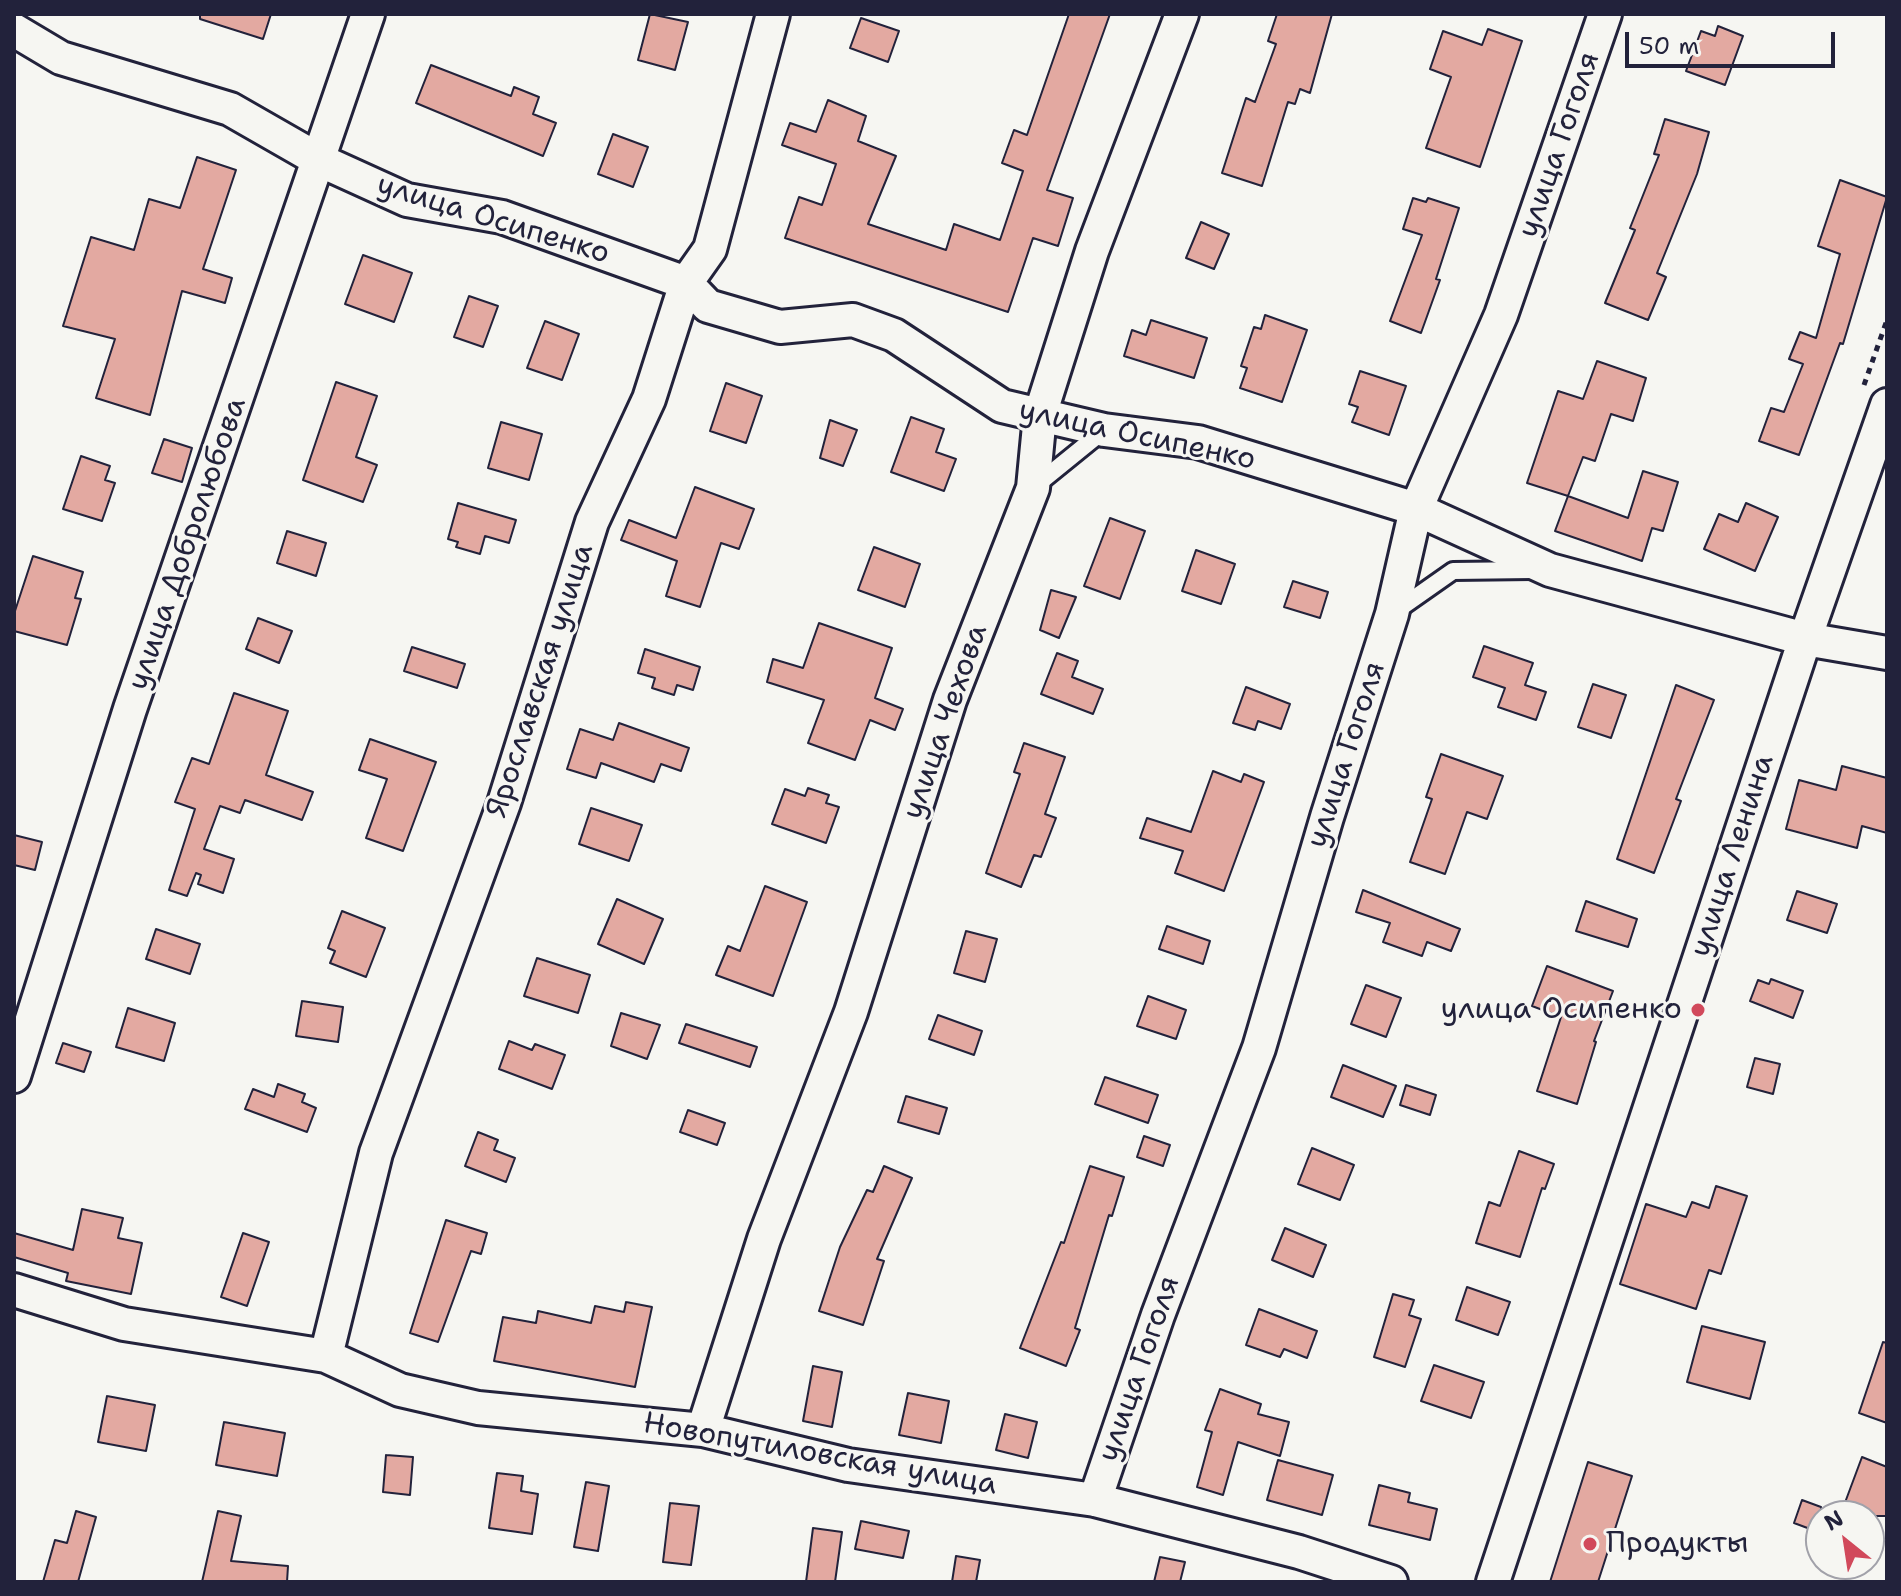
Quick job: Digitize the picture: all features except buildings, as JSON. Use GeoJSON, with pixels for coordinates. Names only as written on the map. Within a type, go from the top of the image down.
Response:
{"type":"FeatureCollection","features":[{"type":"Feature","properties":{"kind":"street","name":"улица Добролюбова"},"geometry":{"type":"LineString","coordinates":[[14,1076],[130,709],[368,14]]}},
{"type":"Feature","properties":{"kind":"street","name":"Ярославская улица"},"geometry":{"type":"LineString","coordinates":[[326,1356],[376,1153],[504,803],[592,522],[649,399],[686,283],[710,249],[773,14]]}},
{"type":"Feature","properties":{"kind":"street","name":"улица Чехова"},"geometry":{"type":"LineString","coordinates":[[703,1430],[764,1239],[851,1012],[950,700],[1033,488],[1040,415],[1092,251],[1182,14]]}},
{"type":"Feature","properties":{"kind":"street","name":"улица Гоголя"},"geometry":{"type":"LineString","coordinates":[[1095,1500],[1158,1315],[1259,1048],[1327,817],[1392,614],[1416,509],[1501,315],[1605,14]]}},
{"type":"Feature","properties":{"kind":"street","name":"улица Осипенко"},"geometry":{"type":"LineString","coordinates":[[14,30],[61,58],[230,109],[319,160],[407,200],[502,217],[686,283],[708,306],[780,327],[853,320],[894,335],[1002,406],[1104,430],[1198,442],[1416,509],[1550,570],[1805,639],[1887,653]]}},
{"type":"Feature","properties":{"kind":"street","name":"улица Ленина"},"geometry":{"type":"LineString","coordinates":[[1493,1582],[1805,639],[1887,405]]}},
{"type":"Feature","properties":{"kind":"street","name":"Новопутиловская улица"},"geometry":{"type":"LineString","coordinates":[[14,1290],[124,1324],[326,1356],[400,1390],[478,1408],[703,1430],[848,1465],[1095,1500],[1299,1552],[1391,1582]]}},
{"type":"Feature","properties":{"kind":"lane"},"geometry":{"type":"LineString","coordinates":[[1033,488],[1104,430]]}},
{"type":"Feature","properties":{"kind":"lane"},"geometry":{"type":"LineString","coordinates":[[1392,614],[1453,571],[1550,570]]}},
{"type":"Feature","properties":{"kind":"place","name":"улица Осипенко"},"geometry":{"type":"Point","coordinates":[1698,1010]}},
{"type":"Feature","properties":{"kind":"place","name":"Продукты"},"geometry":{"type":"Point","coordinates":[1590,1544]}}]}
